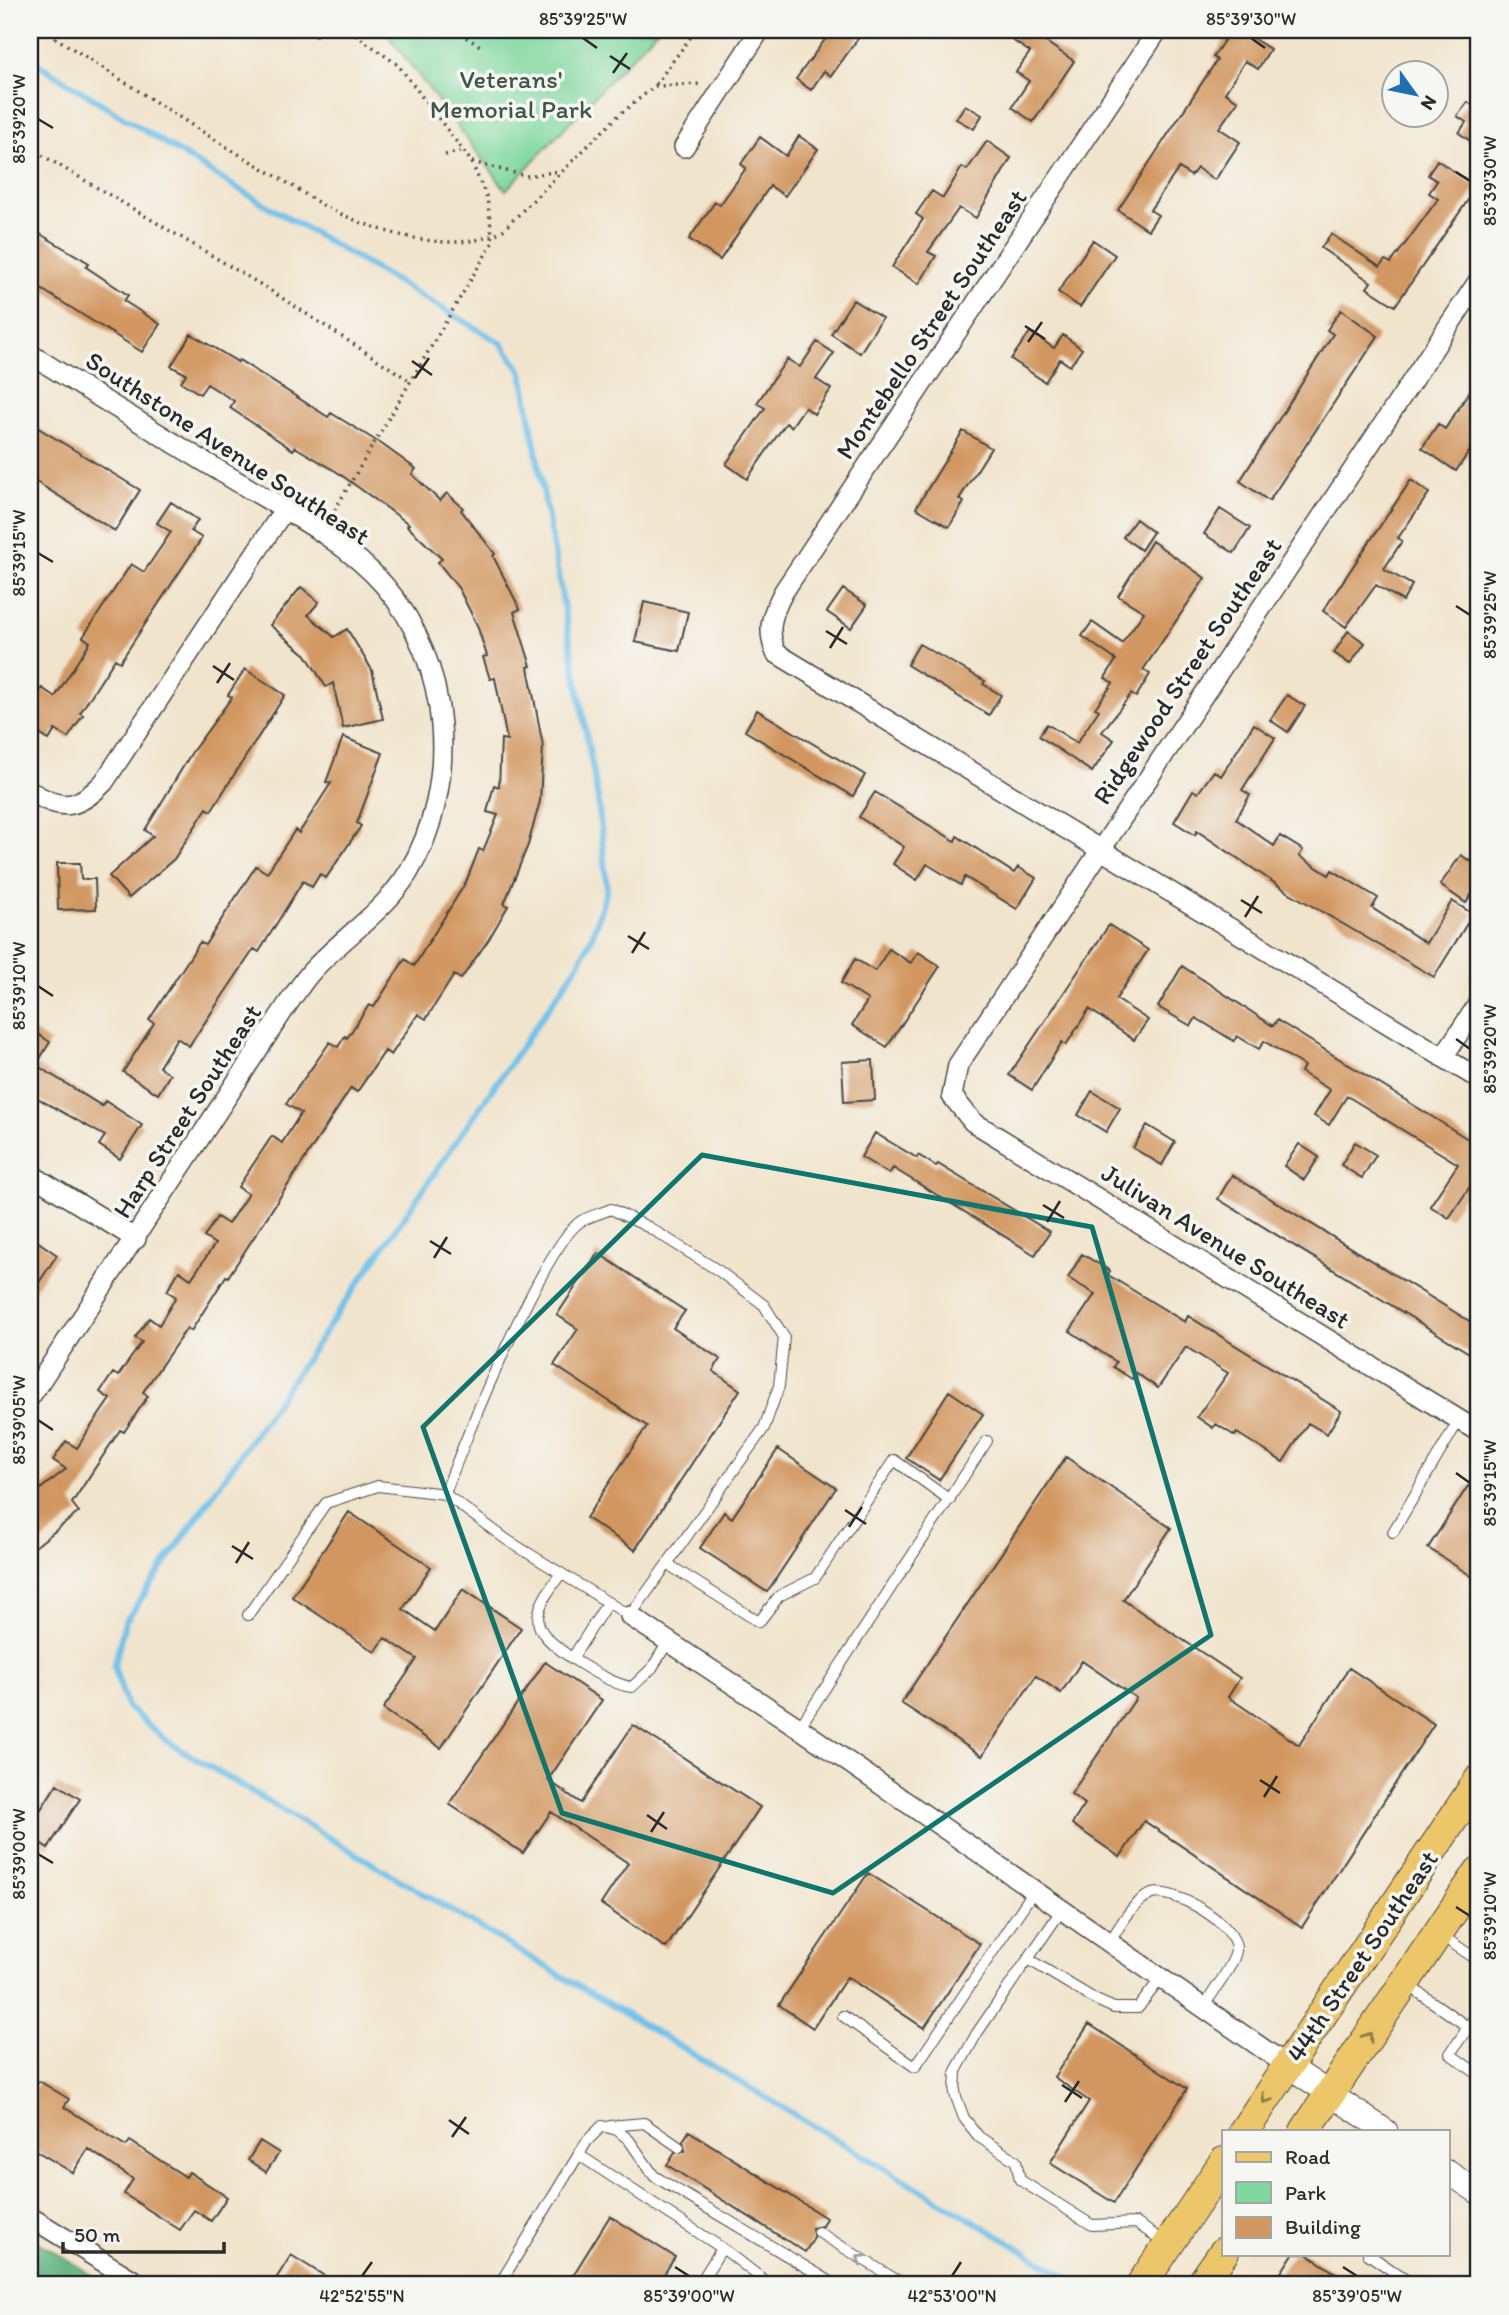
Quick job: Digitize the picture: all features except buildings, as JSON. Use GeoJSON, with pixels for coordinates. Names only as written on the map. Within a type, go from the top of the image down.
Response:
{"type":"FeatureCollection","features":[{"type":"Feature","properties":{"kind":"main road","name":"44th Street Southeast"},"geometry":{"type":"LineString","coordinates":[[1245,2130],[1479,1780]]}},
{"type":"Feature","properties":{"kind":"main road","name":"44th Street Southeast"},"geometry":{"type":"LineString","coordinates":[[1306,2130],[1479,1872]]}},
{"type":"Feature","properties":{"kind":"main road"},"geometry":{"type":"LineString","coordinates":[[1142,2284],[1222,2165]]}},
{"type":"Feature","properties":{"kind":"main road"},"geometry":{"type":"LineString","coordinates":[[1202,2285],[1222,2255]]}},
{"type":"Feature","properties":{"kind":"street"},"geometry":{"type":"LineString","coordinates":[[684,147],[760,30]]}},
{"type":"Feature","properties":{"kind":"street","name":"Montebello Street Southeast"},"geometry":{"type":"LineString","coordinates":[[1099,850],[776,653],[769,637],[772,613],[784,591],[1158,30]]}},
{"type":"Feature","properties":{"kind":"street","name":"Ridgewood Street Southeast"},"geometry":{"type":"LineString","coordinates":[[952,1096],[958,1065],[1479,280]]}},
{"type":"Feature","properties":{"kind":"street","name":"Southstone Avenue Southeast"},"geometry":{"type":"LineString","coordinates":[[30,354],[321,533],[383,584],[406,614],[433,673],[442,751],[429,826],[409,872]]}},
{"type":"Feature","properties":{"kind":"street"},"geometry":{"type":"LineString","coordinates":[[30,791],[53,805],[64,806],[81,801],[94,793],[115,767],[284,510]]}},
{"type":"Feature","properties":{"kind":"street"},"geometry":{"type":"LineString","coordinates":[[1099,850],[1479,1079]]}},
{"type":"Feature","properties":{"kind":"street","name":"Harp Street Southeast"},"geometry":{"type":"LineString","coordinates":[[30,1397],[311,972],[385,902],[409,872]]}},
{"type":"Feature","properties":{"kind":"street"},"geometry":{"type":"LineString","coordinates":[[1443,1058],[1479,1003]]}},
{"type":"Feature","properties":{"kind":"street","name":"Julivan Avenue Southeast"},"geometry":{"type":"LineString","coordinates":[[952,1096],[973,1122],[1479,1433]]}},
{"type":"Feature","properties":{"kind":"street"},"geometry":{"type":"LineString","coordinates":[[30,1174],[136,1239]]}},
{"type":"Feature","properties":{"kind":"street"},"geometry":{"type":"LineString","coordinates":[[630,1616],[799,1728],[1033,1892],[1384,2130]]}},
{"type":"Feature","properties":{"kind":"street"},"geometry":{"type":"LineString","coordinates":[[1450,2173],[1479,2193]]}},
{"type":"Feature","properties":{"kind":"street"},"geometry":{"type":"LineString","coordinates":[[30,2217],[142,2285]]}},
{"type":"Feature","properties":{"kind":"lane"},"geometry":{"type":"LineString","coordinates":[[248,1615],[326,1503],[378,1486],[444,1494],[507,1540],[630,1616],[670,1565],[764,1428],[779,1386],[784,1337],[764,1305],[662,1235],[611,1209],[580,1221],[551,1255],[458,1455],[444,1494]]}},
{"type":"Feature","properties":{"kind":"lane"},"geometry":{"type":"LineString","coordinates":[[1393,1532],[1459,1420]]}},
{"type":"Feature","properties":{"kind":"lane"},"geometry":{"type":"LineString","coordinates":[[799,1728],[987,1441]]}},
{"type":"Feature","properties":{"kind":"lane"},"geometry":{"type":"LineString","coordinates":[[670,1565],[759,1622],[779,1596],[816,1578],[894,1460],[950,1500]]}},
{"type":"Feature","properties":{"kind":"lane"},"geometry":{"type":"LineString","coordinates":[[561,1573],[540,1611],[539,1627],[549,1639],[603,1678],[632,1687],[652,1668],[668,1642]]}},
{"type":"Feature","properties":{"kind":"lane"},"geometry":{"type":"LineString","coordinates":[[573,1657],[608,1602]]}},
{"type":"Feature","properties":{"kind":"lane"},"geometry":{"type":"LineString","coordinates":[[842,2016],[915,2067],[1033,1892]]}},
{"type":"Feature","properties":{"kind":"lane"},"geometry":{"type":"LineString","coordinates":[[1109,1943],[1136,1905],[1151,1895],[1168,1894],[1199,1908],[1228,1929],[1236,1942],[1236,1953],[1204,2006]]}},
{"type":"Feature","properties":{"kind":"lane"},"geometry":{"type":"LineString","coordinates":[[1061,1910],[977,2033],[956,2071],[955,2094],[964,2118],[979,2137],[1016,2161],[1020,2180],[1092,2225],[1136,2223],[1169,2244]]}},
{"type":"Feature","properties":{"kind":"lane"},"geometry":{"type":"LineString","coordinates":[[1438,1933],[1479,1961]]}},
{"type":"Feature","properties":{"kind":"lane"},"geometry":{"type":"LineString","coordinates":[[1028,1959],[1114,2008],[1138,2008],[1161,1978]]}},
{"type":"Feature","properties":{"kind":"lane"},"geometry":{"type":"LineString","coordinates":[[1404,1983],[1468,2027]]}},
{"type":"Feature","properties":{"kind":"lane"},"geometry":{"type":"LineString","coordinates":[[1479,2011],[1450,2054],[1479,2075]]}},
{"type":"Feature","properties":{"kind":"lane"},"geometry":{"type":"LineString","coordinates":[[499,2285],[587,2141],[602,2126],[644,2123],[679,2147]]}},
{"type":"Feature","properties":{"kind":"lane"},"geometry":{"type":"LineString","coordinates":[[602,2126],[617,2130],[629,2140],[654,2176],[836,2285]]}},
{"type":"Feature","properties":{"kind":"lane"},"geometry":{"type":"LineString","coordinates":[[579,2155],[722,2248],[769,2285]]}},
{"type":"Feature","properties":{"kind":"lane"},"geometry":{"type":"LineString","coordinates":[[818,2232],[905,2285]]}},
{"type":"Feature","properties":{"kind":"lane"},"geometry":{"type":"LineString","coordinates":[[699,2285],[722,2248]]}},
{"type":"Feature","properties":{"kind":"lane"},"geometry":{"type":"LineString","coordinates":[[1371,2256],[1413,2285]]}},
{"type":"Feature","properties":{"kind":"path"},"geometry":{"type":"LineString","coordinates":[[43,30],[246,159],[343,215],[412,237],[445,241],[493,235],[503,230],[654,86],[696,30]]}},
{"type":"Feature","properties":{"kind":"path"},"geometry":{"type":"LineString","coordinates":[[316,36],[319,30]]}},
{"type":"Feature","properties":{"kind":"path"},"geometry":{"type":"LineString","coordinates":[[321,533],[493,242],[487,198],[471,161],[398,65],[349,30]]}},
{"type":"Feature","properties":{"kind":"path"},"geometry":{"type":"LineString","coordinates":[[454,30],[482,47]]}},
{"type":"Feature","properties":{"kind":"path"},"geometry":{"type":"LineString","coordinates":[[654,86],[681,83],[723,85]]}},
{"type":"Feature","properties":{"kind":"path"},"geometry":{"type":"LineString","coordinates":[[30,148],[265,287],[412,382]]}},
{"type":"Feature","properties":{"kind":"path"},"geometry":{"type":"LineString","coordinates":[[445,155],[463,151]]}},
{"type":"Feature","properties":{"kind":"path"},"geometry":{"type":"LineString","coordinates":[[471,161],[526,176],[562,171]]}},
{"type":"Feature","properties":{"kind":"highlighted area"},"geometry":{"type":"Polygon","coordinates":[[[702,1155],[1092,1227],[1211,1635],[833,1893],[562,1813],[423,1427],[702,1155]]]}},
{"type":"Feature","properties":{"kind":"green space","name":"Veterans' Memorial Park"},"geometry":{"type":"Polygon","coordinates":[[[384,30],[657,30],[506,190],[384,30]]]}},
{"type":"Feature","properties":{"kind":"green space"},"geometry":{"type":"Polygon","coordinates":[[[30,2237],[108,2285],[30,2285],[30,2237]]]}},
{"type":"Feature","properties":{"kind":"waterway"},"geometry":{"type":"LineString","coordinates":[[30,59],[227,182],[501,343],[522,372],[598,799],[607,889],[592,937],[578,965],[125,1622],[114,1666],[127,1707],[168,1742],[1081,2285]]}}]}
